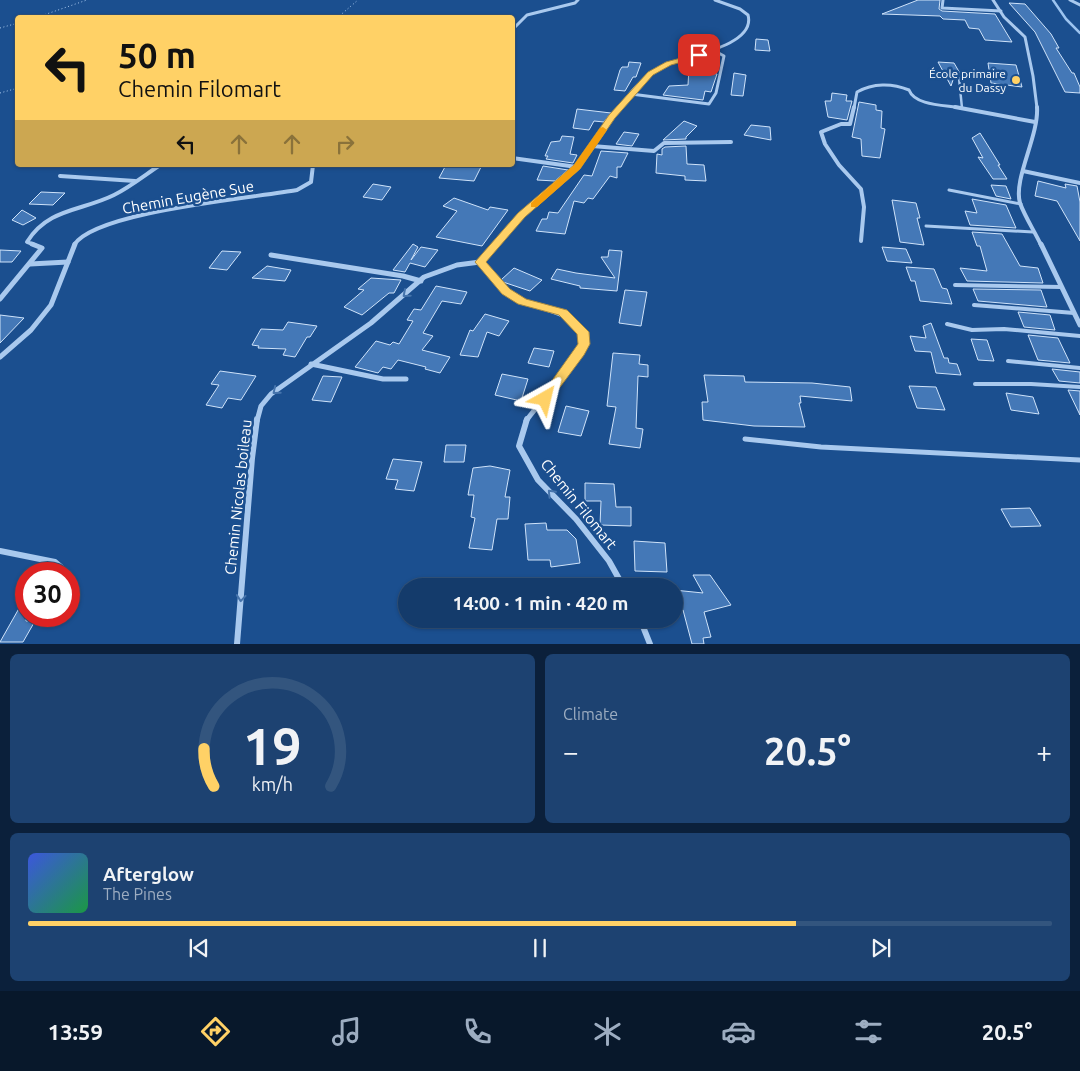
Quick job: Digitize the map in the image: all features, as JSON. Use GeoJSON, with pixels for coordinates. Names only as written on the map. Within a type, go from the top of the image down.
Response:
{"type":"FeatureCollection","features":[{"type":"Feature","properties":{"kind":"street"},"geometry":{"type":"LineString","coordinates":[[515,27],[527,15],[578,0]]}},
{"type":"Feature","properties":{"kind":"street"},"geometry":{"type":"LineString","coordinates":[[480,262],[522,215],[577,167],[612,117],[651,73],[668,63],[715,51],[734,40],[747,26],[748,13],[714,0]]}},
{"type":"Feature","properties":{"kind":"street"},"geometry":{"type":"LineString","coordinates":[[943,0],[942,8],[1000,11]]}},
{"type":"Feature","properties":{"kind":"street"},"geometry":{"type":"LineString","coordinates":[[993,0],[1000,11],[1025,37],[1033,76],[1037,110],[1032,144],[1020,181],[1021,204],[1080,325]]}},
{"type":"Feature","properties":{"kind":"street"},"geometry":{"type":"LineString","coordinates":[[1070,0],[1080,5]]}},
{"type":"Feature","properties":{"kind":"street"},"geometry":{"type":"LineString","coordinates":[[631,94],[710,104],[720,86],[721,64],[724,56],[715,51]]}},
{"type":"Feature","properties":{"kind":"street"},"geometry":{"type":"LineString","coordinates":[[862,241],[864,207],[862,189],[840,165],[825,144],[821,132],[841,124],[850,124],[857,92],[864,86],[900,86],[909,90],[911,95],[918,100],[1035,122]]}},
{"type":"Feature","properties":{"kind":"street"},"geometry":{"type":"LineString","coordinates":[[592,146],[654,151],[664,143],[731,142]]}},
{"type":"Feature","properties":{"kind":"street"},"geometry":{"type":"LineString","coordinates":[[515,158],[577,167]]}},
{"type":"Feature","properties":{"kind":"street","name":"Chemin Eugène Sue"},"geometry":{"type":"LineString","coordinates":[[0,299],[42,248],[28,242],[32,231],[52,215],[67,213],[114,195],[157,167]]}},
{"type":"Feature","properties":{"kind":"street","name":"Chemin Eugène Sue"},"geometry":{"type":"LineString","coordinates":[[0,357],[26,335],[44,315],[55,297],[77,242],[95,229],[141,216],[297,190],[311,182],[313,167]]}},
{"type":"Feature","properties":{"kind":"street"},"geometry":{"type":"LineString","coordinates":[[1023,171],[1080,183]]}},
{"type":"Feature","properties":{"kind":"street","name":"Chemin Eugène Sue"},"geometry":{"type":"LineString","coordinates":[[60,176],[135,181]]}},
{"type":"Feature","properties":{"kind":"street"},"geometry":{"type":"LineString","coordinates":[[271,255],[403,276],[421,281]]}},
{"type":"Feature","properties":{"kind":"street"},"geometry":{"type":"LineString","coordinates":[[30,264],[68,262]]}},
{"type":"Feature","properties":{"kind":"street","name":"Chemin Nicolas boileau"},"geometry":{"type":"LineString","coordinates":[[237,644],[257,419],[261,406],[271,394],[371,323],[432,273],[457,265],[480,262]]}},
{"type":"Feature","properties":{"kind":"street","name":"Chemin Filomart"},"geometry":{"type":"LineString","coordinates":[[480,262],[506,291],[522,301],[563,312],[583,332],[584,344],[578,355],[545,399],[525,421],[519,446],[538,480],[576,519],[609,562],[618,578]]}},
{"type":"Feature","properties":{"kind":"street"},"geometry":{"type":"LineString","coordinates":[[311,364],[383,380],[406,379]]}},
{"type":"Feature","properties":{"kind":"street"},"geometry":{"type":"LineString","coordinates":[[0,551],[55,562]]}},
{"type":"Feature","properties":{"kind":"street"},"geometry":{"type":"LineString","coordinates":[[644,628],[650,644]]}},
{"type":"Feature","properties":{"kind":"lane"},"geometry":{"type":"LineString","coordinates":[[959,78],[962,108]]}},
{"type":"Feature","properties":{"kind":"lane"},"geometry":{"type":"LineString","coordinates":[[949,190],[1021,204]]}},
{"type":"Feature","properties":{"kind":"lane"},"geometry":{"type":"LineString","coordinates":[[926,226],[1033,232]]}},
{"type":"Feature","properties":{"kind":"lane"},"geometry":{"type":"LineString","coordinates":[[955,285],[1061,287]]}},
{"type":"Feature","properties":{"kind":"lane"},"geometry":{"type":"LineString","coordinates":[[974,305],[1074,314]]}},
{"type":"Feature","properties":{"kind":"lane"},"geometry":{"type":"LineString","coordinates":[[947,324],[972,330],[1004,329],[1080,336]]}},
{"type":"Feature","properties":{"kind":"lane"},"geometry":{"type":"LineString","coordinates":[[1008,361],[1080,368]]}},
{"type":"Feature","properties":{"kind":"lane"},"geometry":{"type":"LineString","coordinates":[[975,384],[1031,384],[1080,387]]}},
{"type":"Feature","properties":{"kind":"lane"},"geometry":{"type":"LineString","coordinates":[[745,439],[821,447],[1080,460]]}},
{"type":"Feature","properties":{"kind":"path"},"geometry":{"type":"LineString","coordinates":[[44,15],[87,0]]}},
{"type":"Feature","properties":{"kind":"path"},"geometry":{"type":"LineString","coordinates":[[340,15],[358,0]]}},
{"type":"Feature","properties":{"kind":"path"},"geometry":{"type":"LineString","coordinates":[[0,28],[15,23]]}},
{"type":"Feature","properties":{"kind":"path"},"geometry":{"type":"LineString","coordinates":[[0,93],[15,89]]}},
{"type":"Feature","properties":{"kind":"building"},"geometry":{"type":"Polygon","coordinates":[[[918,0],[940,0],[939,9],[942,11],[995,14],[1012,42],[985,40],[979,29],[969,28],[965,20],[943,19],[940,16],[882,14],[918,0]]]}},
{"type":"Feature","properties":{"kind":"building"},"geometry":{"type":"Polygon","coordinates":[[[1009,3],[1025,4],[1051,34],[1059,48],[1056,48],[1072,73],[1074,73],[1080,87],[1080,93],[1065,92],[1035,32],[1009,3]]]}},
{"type":"Feature","properties":{"kind":"building"},"geometry":{"type":"Polygon","coordinates":[[[756,39],[768,40],[770,51],[755,50],[756,39]]]}},
{"type":"Feature","properties":{"kind":"building"},"geometry":{"type":"Polygon","coordinates":[[[629,62],[641,63],[636,77],[633,77],[625,91],[614,90],[620,70],[622,67],[628,67],[629,62]]]}},
{"type":"Feature","properties":{"kind":"building"},"geometry":{"type":"Polygon","coordinates":[[[938,62],[954,63],[961,75],[955,74],[951,86],[938,62]]]}},
{"type":"Feature","properties":{"kind":"building"},"geometry":{"type":"Polygon","coordinates":[[[988,63],[1016,65],[1022,87],[991,83],[988,63]]]}},
{"type":"Feature","properties":{"kind":"building"},"geometry":{"type":"Polygon","coordinates":[[[689,68],[711,70],[711,73],[717,74],[711,92],[705,91],[703,100],[663,95],[669,86],[688,85],[689,68]]]}},
{"type":"Feature","properties":{"kind":"building"},"geometry":{"type":"Polygon","coordinates":[[[734,73],[746,75],[743,96],[731,95],[734,73]]]}},
{"type":"Feature","properties":{"kind":"building"},"geometry":{"type":"Polygon","coordinates":[[[832,93],[847,95],[846,101],[852,101],[847,120],[828,117],[825,101],[831,101],[832,93]]]}},
{"type":"Feature","properties":{"kind":"building"},"geometry":{"type":"Polygon","coordinates":[[[859,102],[876,105],[876,110],[882,111],[881,128],[885,129],[880,158],[862,156],[861,139],[852,137],[859,102]]]}},
{"type":"Feature","properties":{"kind":"building"},"geometry":{"type":"Polygon","coordinates":[[[577,109],[611,113],[604,122],[594,121],[589,130],[573,128],[577,109]]]}},
{"type":"Feature","properties":{"kind":"building"},"geometry":{"type":"Polygon","coordinates":[[[684,121],[697,126],[686,139],[663,140],[684,121]]]}},
{"type":"Feature","properties":{"kind":"building"},"geometry":{"type":"Polygon","coordinates":[[[751,125],[770,127],[771,140],[744,135],[751,125]]]}},
{"type":"Feature","properties":{"kind":"building"},"geometry":{"type":"Polygon","coordinates":[[[624,132],[639,134],[632,146],[616,144],[624,132]]]}},
{"type":"Feature","properties":{"kind":"building"},"geometry":{"type":"Polygon","coordinates":[[[980,133],[1007,179],[993,179],[978,157],[983,158],[972,138],[980,133]]]}},
{"type":"Feature","properties":{"kind":"building"},"geometry":{"type":"Polygon","coordinates":[[[562,136],[574,137],[570,154],[577,155],[573,163],[546,159],[548,156],[545,156],[551,142],[560,141],[562,136]]]}},
{"type":"Feature","properties":{"kind":"building"},"geometry":{"type":"Polygon","coordinates":[[[686,146],[687,164],[704,165],[706,181],[685,180],[685,176],[656,173],[657,154],[662,155],[662,149],[665,147],[686,146]]]}},
{"type":"Feature","properties":{"kind":"building"},"geometry":{"type":"Polygon","coordinates":[[[601,151],[628,153],[621,167],[617,167],[617,178],[610,176],[593,199],[588,198],[584,203],[574,201],[565,234],[536,231],[542,219],[547,219],[549,212],[558,213],[584,175],[592,176],[601,151]]]}},
{"type":"Feature","properties":{"kind":"building"},"geometry":{"type":"Polygon","coordinates":[[[543,166],[568,170],[555,181],[537,180],[543,166]]]}},
{"type":"Feature","properties":{"kind":"building"},"geometry":{"type":"Polygon","coordinates":[[[445,167],[481,167],[474,181],[439,178],[445,167]]]}},
{"type":"Feature","properties":{"kind":"building"},"geometry":{"type":"Polygon","coordinates":[[[1038,181],[1066,188],[1065,184],[1077,186],[1080,202],[1080,241],[1057,201],[1035,196],[1038,181]]]}},
{"type":"Feature","properties":{"kind":"building"},"geometry":{"type":"Polygon","coordinates":[[[373,184],[391,187],[382,200],[363,197],[373,184]]]}},
{"type":"Feature","properties":{"kind":"building"},"geometry":{"type":"Polygon","coordinates":[[[991,185],[1006,186],[1011,199],[996,196],[991,185]]]}},
{"type":"Feature","properties":{"kind":"building"},"geometry":{"type":"Polygon","coordinates":[[[41,192],[65,193],[53,205],[29,204],[41,192]]]}},
{"type":"Feature","properties":{"kind":"building"},"geometry":{"type":"Polygon","coordinates":[[[454,198],[488,210],[490,207],[508,210],[482,246],[436,237],[457,211],[443,206],[454,198]]]}},
{"type":"Feature","properties":{"kind":"building"},"geometry":{"type":"Polygon","coordinates":[[[972,199],[1006,205],[1016,228],[970,225],[965,211],[977,213],[972,199]]]}},
{"type":"Feature","properties":{"kind":"building"},"geometry":{"type":"Polygon","coordinates":[[[892,200],[916,203],[920,218],[917,218],[924,245],[900,242],[892,200]]]}},
{"type":"Feature","properties":{"kind":"building"},"geometry":{"type":"Polygon","coordinates":[[[22,210],[36,218],[23,225],[12,220],[22,210]]]}},
{"type":"Feature","properties":{"kind":"building"},"geometry":{"type":"Polygon","coordinates":[[[972,232],[1002,234],[1020,266],[1038,268],[1043,283],[967,281],[960,268],[987,271],[980,246],[977,246],[972,232]]]}},
{"type":"Feature","properties":{"kind":"building"},"geometry":{"type":"Polygon","coordinates":[[[413,244],[418,247],[411,260],[421,247],[438,250],[425,267],[410,263],[405,272],[393,270],[413,244]]]}},
{"type":"Feature","properties":{"kind":"building"},"geometry":{"type":"Polygon","coordinates":[[[882,247],[906,249],[912,263],[887,261],[882,247]]]}},
{"type":"Feature","properties":{"kind":"building"},"geometry":{"type":"Polygon","coordinates":[[[0,250],[21,251],[12,262],[0,262],[0,250]]]}},
{"type":"Feature","properties":{"kind":"building"},"geometry":{"type":"Polygon","coordinates":[[[609,250],[622,251],[617,291],[580,288],[580,286],[551,279],[557,269],[615,278],[601,257],[608,257],[609,250]]]}},
{"type":"Feature","properties":{"kind":"building"},"geometry":{"type":"Polygon","coordinates":[[[222,251],[241,252],[227,270],[209,268],[222,251]]]}},
{"type":"Feature","properties":{"kind":"building"},"geometry":{"type":"Polygon","coordinates":[[[267,266],[291,270],[285,281],[252,278],[267,266]]]}},
{"type":"Feature","properties":{"kind":"building"},"geometry":{"type":"Polygon","coordinates":[[[906,267],[934,269],[942,288],[947,289],[952,304],[920,301],[915,281],[911,281],[906,267]]]}},
{"type":"Feature","properties":{"kind":"building"},"geometry":{"type":"Polygon","coordinates":[[[514,268],[542,280],[530,291],[503,282],[501,280],[514,268]]]}},
{"type":"Feature","properties":{"kind":"building"},"geometry":{"type":"Polygon","coordinates":[[[371,278],[401,280],[394,293],[389,293],[362,315],[344,307],[364,290],[358,289],[371,278]]]}},
{"type":"Feature","properties":{"kind":"building"},"geometry":{"type":"Polygon","coordinates":[[[436,286],[467,292],[461,304],[442,301],[423,333],[433,336],[422,350],[450,357],[440,373],[425,369],[426,367],[398,360],[391,369],[383,367],[378,373],[355,367],[376,341],[390,345],[393,342],[399,344],[413,321],[407,320],[414,309],[421,310],[436,286]]]}},
{"type":"Feature","properties":{"kind":"building"},"geometry":{"type":"Polygon","coordinates":[[[973,289],[1041,290],[1047,307],[978,301],[973,289]]]}},
{"type":"Feature","properties":{"kind":"building"},"geometry":{"type":"Polygon","coordinates":[[[625,290],[647,292],[641,326],[619,323],[625,290]]]}},
{"type":"Feature","properties":{"kind":"building"},"geometry":{"type":"Polygon","coordinates":[[[1018,312],[1050,315],[1055,330],[1024,327],[1018,312]]]}},
{"type":"Feature","properties":{"kind":"building"},"geometry":{"type":"Polygon","coordinates":[[[485,314],[509,321],[499,336],[487,332],[478,357],[460,355],[470,330],[473,331],[485,314]]]}},
{"type":"Feature","properties":{"kind":"building"},"geometry":{"type":"Polygon","coordinates":[[[0,315],[24,318],[0,343],[0,315]]]}},
{"type":"Feature","properties":{"kind":"building"},"geometry":{"type":"Polygon","coordinates":[[[288,322],[317,326],[310,337],[307,337],[295,357],[283,355],[286,349],[258,348],[259,346],[252,345],[261,329],[283,330],[288,322]]]}},
{"type":"Feature","properties":{"kind":"building"},"geometry":{"type":"Polygon","coordinates":[[[931,323],[944,358],[948,358],[949,363],[957,364],[961,375],[936,373],[931,352],[915,351],[910,336],[926,338],[923,326],[931,323]]]}},
{"type":"Feature","properties":{"kind":"building"},"geometry":{"type":"Polygon","coordinates":[[[1028,335],[1058,338],[1070,363],[1038,360],[1028,335]]]}},
{"type":"Feature","properties":{"kind":"building"},"geometry":{"type":"Polygon","coordinates":[[[971,339],[987,340],[994,361],[978,360],[971,339]]]}},
{"type":"Feature","properties":{"kind":"building"},"geometry":{"type":"Polygon","coordinates":[[[534,348],[554,351],[549,367],[528,363],[534,348]]]}},
{"type":"Feature","properties":{"kind":"building"},"geometry":{"type":"Polygon","coordinates":[[[613,353],[640,355],[639,364],[648,365],[648,377],[638,376],[636,428],[643,429],[640,448],[609,444],[616,407],[607,406],[613,353]]]}},
{"type":"Feature","properties":{"kind":"building"},"geometry":{"type":"Polygon","coordinates":[[[1052,369],[1080,372],[1080,383],[1059,381],[1052,369]]]}},
{"type":"Feature","properties":{"kind":"building"},"geometry":{"type":"Polygon","coordinates":[[[220,371],[256,376],[241,400],[228,398],[222,408],[206,405],[219,385],[211,384],[220,371]]]}},
{"type":"Feature","properties":{"kind":"building"},"geometry":{"type":"Polygon","coordinates":[[[502,374],[528,379],[521,401],[495,395],[502,374]]]}},
{"type":"Feature","properties":{"kind":"building"},"geometry":{"type":"Polygon","coordinates":[[[704,375],[744,376],[745,382],[812,383],[850,387],[852,401],[800,396],[801,403],[799,403],[805,427],[754,426],[703,420],[702,402],[708,402],[704,375]]]}},
{"type":"Feature","properties":{"kind":"building"},"geometry":{"type":"Polygon","coordinates":[[[323,376],[342,377],[331,402],[312,400],[323,376]]]}},
{"type":"Feature","properties":{"kind":"building"},"geometry":{"type":"Polygon","coordinates":[[[909,386],[936,387],[945,410],[917,408],[909,386]]]}},
{"type":"Feature","properties":{"kind":"building"},"geometry":{"type":"Polygon","coordinates":[[[1068,390],[1080,391],[1080,415],[1068,390]]]}},
{"type":"Feature","properties":{"kind":"building"},"geometry":{"type":"Polygon","coordinates":[[[1006,393],[1033,397],[1039,414],[1011,410],[1006,393]]]}},
{"type":"Feature","properties":{"kind":"building"},"geometry":{"type":"Polygon","coordinates":[[[566,406],[589,411],[581,436],[558,432],[566,406]]]}},
{"type":"Feature","properties":{"kind":"building"},"geometry":{"type":"Polygon","coordinates":[[[446,445],[466,445],[464,462],[444,462],[446,445]]]}},
{"type":"Feature","properties":{"kind":"building"},"geometry":{"type":"Polygon","coordinates":[[[393,459],[422,462],[414,491],[395,489],[398,480],[386,479],[393,459]]]}},
{"type":"Feature","properties":{"kind":"building"},"geometry":{"type":"Polygon","coordinates":[[[490,466],[510,470],[505,497],[510,497],[508,519],[497,519],[492,550],[469,548],[475,518],[471,517],[474,495],[468,495],[473,468],[490,466]]]}},
{"type":"Feature","properties":{"kind":"building"},"geometry":{"type":"Polygon","coordinates":[[[585,483],[614,484],[616,507],[631,507],[631,526],[600,525],[601,501],[585,501],[585,483]]]}},
{"type":"Feature","properties":{"kind":"building"},"geometry":{"type":"Polygon","coordinates":[[[1030,508],[1041,526],[1011,527],[1001,509],[1030,508]]]}},
{"type":"Feature","properties":{"kind":"building"},"geometry":{"type":"Polygon","coordinates":[[[546,523],[547,530],[567,530],[576,539],[580,563],[551,567],[550,560],[528,560],[525,524],[546,523]]]}},
{"type":"Feature","properties":{"kind":"building"},"geometry":{"type":"Polygon","coordinates":[[[634,541],[665,543],[667,572],[635,571],[634,541]]]}},
{"type":"Feature","properties":{"kind":"building"},"geometry":{"type":"Polygon","coordinates":[[[693,575],[710,575],[731,605],[704,612],[711,637],[703,638],[704,644],[692,644],[683,610],[683,591],[703,593],[693,575]]]}},
{"type":"Feature","properties":{"kind":"building"},"geometry":{"type":"Polygon","coordinates":[[[15,615],[15,627],[32,627],[23,642],[0,642],[15,615]]]}},
{"type":"Feature","properties":{"kind":"waterway"},"geometry":{"type":"LineString","coordinates":[[1053,0],[1066,19],[1080,33]]}},
{"type":"Feature","properties":{"kind":"slow traffic"},"geometry":{"type":"LineString","coordinates":[[534,205],[577,167],[603,130]]}},
{"type":"Feature","properties":{"kind":"place","name":"École primaire du Dassy"},"geometry":{"type":"Point","coordinates":[1016,80]}},
{"type":"Feature","properties":{"kind":"route"},"geometry":{"type":"LineString","coordinates":[[545,399],[578,355],[584,344],[583,332],[563,312],[522,301],[506,291],[480,262],[522,215],[577,167],[612,117],[651,73],[668,63],[699,55]]}}]}
